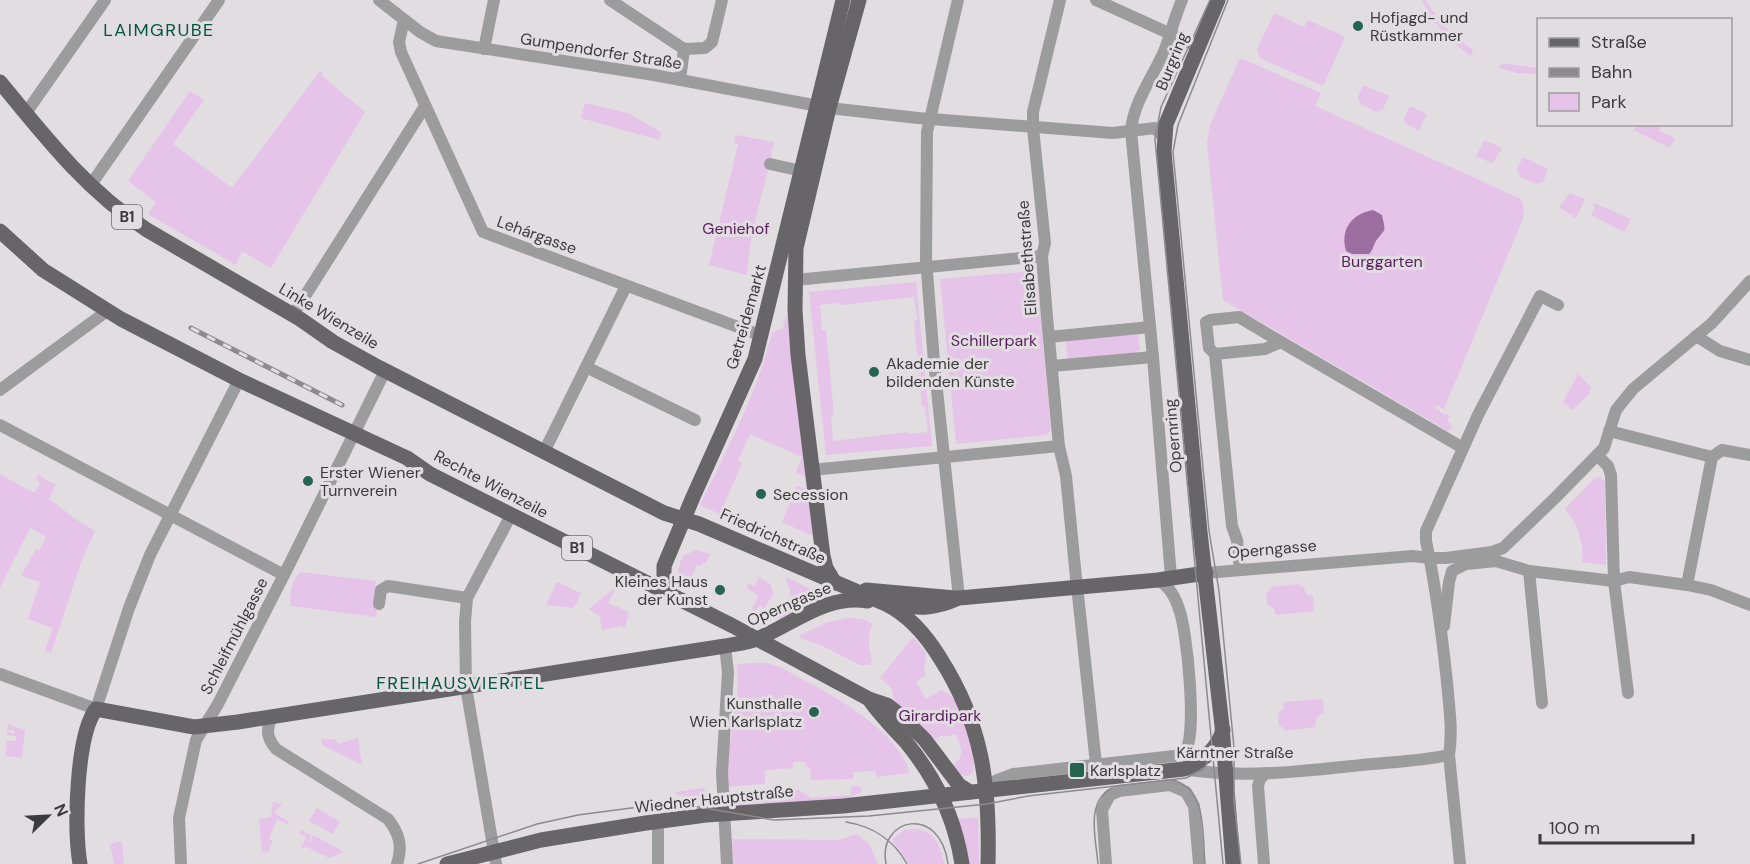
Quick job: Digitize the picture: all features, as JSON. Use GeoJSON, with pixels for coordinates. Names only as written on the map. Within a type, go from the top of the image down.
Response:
{"type":"FeatureCollection","features":[{"type":"Feature","properties":{"kind":"main road","name":"Getreidemarkt"},"geometry":{"type":"LineString","coordinates":[[841,585],[826,568],[823,556],[798,355],[795,280],[796,248],[843,0]]}},
{"type":"Feature","properties":{"kind":"main road","name":"Getreidemarkt"},"geometry":{"type":"LineString","coordinates":[[672,596],[664,580],[664,566],[721,433],[746,384],[762,336],[802,171],[859,0]]}},
{"type":"Feature","properties":{"kind":"main road","name":"Burgring"},"geometry":{"type":"LineString","coordinates":[[1164,138],[1166,124],[1218,0]]}},
{"type":"Feature","properties":{"kind":"main road","name":"Linke Wienzeile"},"geometry":{"type":"LineString","coordinates":[[0,82],[90,186],[124,215],[147,230],[385,371],[664,513],[684,519]]}},
{"type":"Feature","properties":{"kind":"main road","name":"Opernring"},"geometry":{"type":"LineString","coordinates":[[1164,138],[1200,532],[1223,730],[1233,864]]}},
{"type":"Feature","properties":{"kind":"main road","name":"Rechte Wienzeile"},"geometry":{"type":"LineString","coordinates":[[0,232],[44,270],[106,311],[239,380],[407,458],[430,474],[757,639],[869,699],[917,757],[940,795]]}},
{"type":"Feature","properties":{"kind":"main road","name":"Friedrichstraße"},"geometry":{"type":"LineString","coordinates":[[684,519],[886,604],[903,614],[926,637],[962,695],[979,745],[978,791]]}},
{"type":"Feature","properties":{"kind":"main road","name":"Operngasse"},"geometry":{"type":"LineString","coordinates":[[96,709],[194,727],[271,718],[724,646],[757,639],[818,608],[835,603],[855,600],[926,608],[940,606],[959,598],[1056,590],[1078,591],[1206,573]]}},
{"type":"Feature","properties":{"kind":"main road","name":"Friedrichstraße"},"geometry":{"type":"LineString","coordinates":[[841,585],[959,598]]}},
{"type":"Feature","properties":{"kind":"main road"},"geometry":{"type":"LineString","coordinates":[[710,615],[718,628],[724,646]]}},
{"type":"Feature","properties":{"kind":"main road"},"geometry":{"type":"LineString","coordinates":[[869,699],[887,705],[907,722],[925,740],[959,785],[978,791]]}},
{"type":"Feature","properties":{"kind":"main road"},"geometry":{"type":"LineString","coordinates":[[80,864],[76,825],[77,787],[89,718],[96,709]]}},
{"type":"Feature","properties":{"kind":"main road"},"geometry":{"type":"LineString","coordinates":[[1182,761],[1194,765],[1218,742],[1223,730]]}},
{"type":"Feature","properties":{"kind":"main road","name":"Kärntner Straße"},"geometry":{"type":"LineString","coordinates":[[940,795],[1182,761]]}},
{"type":"Feature","properties":{"kind":"main road","name":"B1"},"geometry":{"type":"LineString","coordinates":[[978,791],[988,821],[988,864]]}},
{"type":"Feature","properties":{"kind":"main road","name":"B1"},"geometry":{"type":"LineString","coordinates":[[940,795],[955,830],[962,864]]}},
{"type":"Feature","properties":{"kind":"main road","name":"Wiedner Hauptstraße"},"geometry":{"type":"LineString","coordinates":[[447,864],[495,858],[541,840],[658,821],[843,806],[940,795]]}},
{"type":"Feature","properties":{"kind":"street"},"geometry":{"type":"LineString","coordinates":[[26,113],[105,0]]}},
{"type":"Feature","properties":{"kind":"street"},"geometry":{"type":"LineString","coordinates":[[90,186],[219,0]]}},
{"type":"Feature","properties":{"kind":"street","name":"Gumpendorfer Straße"},"geometry":{"type":"LineString","coordinates":[[379,0],[436,41],[680,80],[824,107],[1113,134],[1155,128],[1164,138]]}},
{"type":"Feature","properties":{"kind":"street"},"geometry":{"type":"LineString","coordinates":[[484,49],[494,0]]}},
{"type":"Feature","properties":{"kind":"street"},"geometry":{"type":"LineString","coordinates":[[610,0],[684,49],[705,48],[712,42],[722,0]]}},
{"type":"Feature","properties":{"kind":"street"},"geometry":{"type":"LineString","coordinates":[[958,0],[927,132],[927,268],[959,598]]}},
{"type":"Feature","properties":{"kind":"street","name":"Elisabethstraße"},"geometry":{"type":"LineString","coordinates":[[1060,0],[1033,112],[1033,128],[1045,243],[1042,256],[1059,446],[1066,476],[1096,764]]}},
{"type":"Feature","properties":{"kind":"street"},"geometry":{"type":"LineString","coordinates":[[1096,0],[1197,46]]}},
{"type":"Feature","properties":{"kind":"street","name":"Burgring"},"geometry":{"type":"LineString","coordinates":[[1131,131],[1132,118],[1170,33],[1182,0]]}},
{"type":"Feature","properties":{"kind":"street","name":"Lehárgasse"},"geometry":{"type":"LineString","coordinates":[[404,20],[399,42],[401,52],[483,232],[762,336]]}},
{"type":"Feature","properties":{"kind":"street"},"geometry":{"type":"LineString","coordinates":[[680,80],[684,49]]}},
{"type":"Feature","properties":{"kind":"street"},"geometry":{"type":"LineString","coordinates":[[293,315],[425,106]]}},
{"type":"Feature","properties":{"kind":"street","name":"Opernring"},"geometry":{"type":"LineString","coordinates":[[1131,131],[1153,357],[1164,579]]}},
{"type":"Feature","properties":{"kind":"street"},"geometry":{"type":"LineString","coordinates":[[770,164],[802,171]]}},
{"type":"Feature","properties":{"kind":"street"},"geometry":{"type":"LineString","coordinates":[[795,280],[1042,256]]}},
{"type":"Feature","properties":{"kind":"street"},"geometry":{"type":"LineString","coordinates":[[1510,564],[1497,551],[1555,498],[1604,447],[1616,410],[1633,389],[1721,315],[1750,281]]}},
{"type":"Feature","properties":{"kind":"street"},"geometry":{"type":"LineString","coordinates":[[544,452],[626,286]]}},
{"type":"Feature","properties":{"kind":"street"},"geometry":{"type":"LineString","coordinates":[[1460,864],[1449,755],[1451,721],[1442,633],[1426,531],[1478,415],[1540,296],[1558,305]]}},
{"type":"Feature","properties":{"kind":"street"},"geometry":{"type":"LineString","coordinates":[[0,390],[106,311]]}},
{"type":"Feature","properties":{"kind":"street"},"geometry":{"type":"LineString","coordinates":[[1240,570],[1237,540],[1232,526],[1215,354],[1209,348],[1206,322],[1239,317],[1464,448]]}},
{"type":"Feature","properties":{"kind":"street"},"geometry":{"type":"LineString","coordinates":[[1049,337],[1150,327]]}},
{"type":"Feature","properties":{"kind":"street"},"geometry":{"type":"LineString","coordinates":[[1696,336],[1720,351],[1750,360]]}},
{"type":"Feature","properties":{"kind":"street"},"geometry":{"type":"LineString","coordinates":[[1215,354],[1265,348],[1281,342]]}},
{"type":"Feature","properties":{"kind":"street"},"geometry":{"type":"LineString","coordinates":[[1052,366],[1153,357]]}},
{"type":"Feature","properties":{"kind":"street"},"geometry":{"type":"LineString","coordinates":[[586,367],[695,420]]}},
{"type":"Feature","properties":{"kind":"street","name":"Schleifmühlgasse"},"geometry":{"type":"LineString","coordinates":[[181,864],[179,818],[194,747],[284,575],[385,371]]}},
{"type":"Feature","properties":{"kind":"street"},"geometry":{"type":"LineString","coordinates":[[0,674],[96,709],[129,608],[150,555],[239,380]]}},
{"type":"Feature","properties":{"kind":"street"},"geometry":{"type":"LineString","coordinates":[[0,425],[284,575]]}},
{"type":"Feature","properties":{"kind":"street"},"geometry":{"type":"LineString","coordinates":[[1609,431],[1712,457]]}},
{"type":"Feature","properties":{"kind":"street"},"geometry":{"type":"LineString","coordinates":[[812,470],[1059,446]]}},
{"type":"Feature","properties":{"kind":"street"},"geometry":{"type":"LineString","coordinates":[[1687,585],[1712,457],[1722,450],[1750,455]]}},
{"type":"Feature","properties":{"kind":"street"},"geometry":{"type":"LineString","coordinates":[[1597,455],[1608,466],[1611,475],[1614,580],[1628,693]]}},
{"type":"Feature","properties":{"kind":"street"},"geometry":{"type":"LineString","coordinates":[[495,858],[466,687],[466,598],[511,515]]}},
{"type":"Feature","properties":{"kind":"street","name":"Operngasse"},"geometry":{"type":"LineString","coordinates":[[1206,573],[1413,556],[1446,558],[1497,551]]}},
{"type":"Feature","properties":{"kind":"street"},"geometry":{"type":"LineString","coordinates":[[1442,633],[1452,571],[1446,558]]}},
{"type":"Feature","properties":{"kind":"street"},"geometry":{"type":"LineString","coordinates":[[1452,571],[1466,564],[1496,561],[1530,571],[1614,580],[1629,577],[1687,585],[1710,590],[1750,605]]}},
{"type":"Feature","properties":{"kind":"street"},"geometry":{"type":"LineString","coordinates":[[1530,571],[1542,703]]}},
{"type":"Feature","properties":{"kind":"street"},"geometry":{"type":"LineString","coordinates":[[1164,579],[1184,624],[1192,706],[1189,742],[1182,761]]}},
{"type":"Feature","properties":{"kind":"street"},"geometry":{"type":"LineString","coordinates":[[379,604],[381,590],[388,586],[466,598]]}},
{"type":"Feature","properties":{"kind":"street"},"geometry":{"type":"LineString","coordinates":[[724,646],[728,672],[722,773],[727,864]]}},
{"type":"Feature","properties":{"kind":"street"},"geometry":{"type":"LineString","coordinates":[[271,718],[267,728],[268,740],[276,749],[388,819],[396,829],[400,842],[397,864]]}},
{"type":"Feature","properties":{"kind":"street","name":"Kärntner Straße"},"geometry":{"type":"LineString","coordinates":[[978,791],[1013,774],[1174,756],[1182,761],[1225,773],[1266,773],[1449,755]]}},
{"type":"Feature","properties":{"kind":"street"},"geometry":{"type":"LineString","coordinates":[[1264,864],[1258,786],[1260,779],[1266,773]]}},
{"type":"Feature","properties":{"kind":"street","name":"Kärntner Straße"},"geometry":{"type":"LineString","coordinates":[[1106,864],[1102,810],[1110,795],[1119,791],[1170,785],[1180,788],[1189,795],[1195,812],[1199,864]]}},
{"type":"Feature","properties":{"kind":"street"},"geometry":{"type":"LineString","coordinates":[[658,821],[658,864]]}},
{"type":"Feature","properties":{"kind":"green space"},"geometry":{"type":"Polygon","coordinates":[[[1422,0],[1426,0],[1441,22],[1473,50],[1471,56],[1442,31],[1422,0]]]}},
{"type":"Feature","properties":{"kind":"green space"},"geometry":{"type":"Polygon","coordinates":[[[1274,13],[1304,27],[1308,20],[1345,37],[1323,86],[1260,58],[1257,49],[1274,13]]]}},
{"type":"Feature","properties":{"kind":"green space","name":"Burggarten"},"geometry":{"type":"Polygon","coordinates":[[[1240,58],[1321,93],[1315,106],[1519,198],[1523,204],[1524,216],[1444,409],[1437,405],[1435,408],[1445,415],[1448,414],[1447,422],[1450,423],[1452,429],[1447,431],[1223,300],[1207,143],[1210,125],[1240,58]]]}},
{"type":"Feature","properties":{"kind":"green space"},"geometry":{"type":"Polygon","coordinates":[[[1502,63],[1537,68],[1537,74],[1517,73],[1499,68],[1502,63]]]}},
{"type":"Feature","properties":{"kind":"green space"},"geometry":{"type":"Polygon","coordinates":[[[320,71],[323,73],[321,75],[365,112],[271,268],[242,251],[236,265],[148,214],[156,202],[128,181],[190,91],[204,100],[173,144],[232,188],[320,71]]]}},
{"type":"Feature","properties":{"kind":"green space"},"geometry":{"type":"Polygon","coordinates":[[[1363,85],[1389,96],[1383,109],[1377,112],[1360,104],[1358,97],[1363,85]]]}},
{"type":"Feature","properties":{"kind":"green space"},"geometry":{"type":"Polygon","coordinates":[[[585,103],[628,113],[661,132],[659,140],[581,118],[585,103]]]}},
{"type":"Feature","properties":{"kind":"green space"},"geometry":{"type":"Polygon","coordinates":[[[1410,106],[1427,114],[1419,131],[1405,123],[1404,119],[1410,106]]]}},
{"type":"Feature","properties":{"kind":"green space"},"geometry":{"type":"Polygon","coordinates":[[[1636,126],[1658,126],[1661,127],[1659,131],[1675,138],[1670,148],[1634,130],[1636,126]]]}},
{"type":"Feature","properties":{"kind":"green space","name":"Geniehof"},"geometry":{"type":"Polygon","coordinates":[[[736,135],[774,142],[754,225],[747,275],[709,265],[738,144],[734,143],[736,135]]]}},
{"type":"Feature","properties":{"kind":"green space"},"geometry":{"type":"Polygon","coordinates":[[[1484,140],[1502,148],[1493,163],[1476,157],[1484,140]]]}},
{"type":"Feature","properties":{"kind":"green space"},"geometry":{"type":"Polygon","coordinates":[[[1523,157],[1548,169],[1543,182],[1536,184],[1520,177],[1517,169],[1523,157]]]}},
{"type":"Feature","properties":{"kind":"green space"},"geometry":{"type":"Polygon","coordinates":[[[1570,193],[1585,199],[1576,218],[1559,207],[1570,193]]]}},
{"type":"Feature","properties":{"kind":"green space"},"geometry":{"type":"Polygon","coordinates":[[[1594,203],[1631,219],[1624,232],[1591,215],[1595,208],[1594,203]]]}},
{"type":"Feature","properties":{"kind":"green space","name":"Schillerpark"},"geometry":{"type":"Polygon","coordinates":[[[1033,271],[1037,276],[1051,430],[1046,435],[956,444],[940,279],[1033,271]]]}},
{"type":"Feature","properties":{"kind":"green space"},"geometry":{"type":"Polygon","coordinates":[[[916,282],[932,446],[826,455],[809,292],[916,282]],[[914,297],[820,305],[822,330],[826,330],[834,415],[831,415],[833,441],[907,432],[908,434],[928,432],[925,407],[922,407],[914,321],[917,320],[914,297]]]}},
{"type":"Feature","properties":{"kind":"green space"},"geometry":{"type":"Polygon","coordinates":[[[786,316],[789,316],[813,536],[782,522],[797,486],[806,489],[805,477],[796,472],[802,457],[750,434],[738,461],[742,463],[720,514],[700,505],[750,399],[772,333],[783,328],[786,316]]]}},
{"type":"Feature","properties":{"kind":"green space"},"geometry":{"type":"Polygon","coordinates":[[[1135,332],[1135,335],[1138,335],[1140,350],[1136,351],[1136,355],[1068,361],[1066,339],[1135,332]]]}},
{"type":"Feature","properties":{"kind":"green space"},"geometry":{"type":"Polygon","coordinates":[[[1578,374],[1591,387],[1590,393],[1573,410],[1563,402],[1578,374]]]}},
{"type":"Feature","properties":{"kind":"green space"},"geometry":{"type":"Polygon","coordinates":[[[0,474],[32,492],[35,492],[40,484],[36,478],[39,474],[47,481],[56,484],[49,499],[95,531],[81,562],[51,653],[45,650],[53,628],[28,619],[40,582],[21,576],[36,549],[39,550],[45,540],[45,536],[30,528],[0,587],[0,474]]]}},
{"type":"Feature","properties":{"kind":"green space"},"geometry":{"type":"Polygon","coordinates":[[[1600,477],[1605,482],[1606,565],[1582,562],[1579,534],[1565,509],[1595,478],[1600,477]]]}},
{"type":"Feature","properties":{"kind":"green space"},"geometry":{"type":"Polygon","coordinates":[[[696,550],[710,554],[706,563],[702,566],[697,565],[687,586],[679,577],[680,564],[683,556],[696,550]]]}},
{"type":"Feature","properties":{"kind":"green space"},"geometry":{"type":"Polygon","coordinates":[[[301,572],[376,581],[373,606],[377,607],[376,617],[291,606],[292,587],[301,572]]]}},
{"type":"Feature","properties":{"kind":"green space"},"geometry":{"type":"Polygon","coordinates":[[[759,577],[771,585],[773,595],[764,608],[760,606],[756,609],[758,612],[751,616],[749,615],[758,596],[747,588],[749,583],[755,586],[759,577]]]}},
{"type":"Feature","properties":{"kind":"green space"},"geometry":{"type":"Polygon","coordinates":[[[786,577],[827,597],[778,620],[778,616],[786,611],[785,607],[788,607],[788,603],[791,603],[786,577]]]}},
{"type":"Feature","properties":{"kind":"green space"},"geometry":{"type":"Polygon","coordinates":[[[557,582],[581,593],[574,608],[546,605],[557,582]]]}},
{"type":"Feature","properties":{"kind":"green space"},"geometry":{"type":"Polygon","coordinates":[[[1297,584],[1303,587],[1307,595],[1313,596],[1314,611],[1276,615],[1274,608],[1267,605],[1266,593],[1271,590],[1271,587],[1297,584]]]}},
{"type":"Feature","properties":{"kind":"green space"},"geometry":{"type":"Polygon","coordinates":[[[617,586],[608,603],[629,612],[625,627],[602,630],[600,617],[589,609],[617,586]]]}},
{"type":"Feature","properties":{"kind":"green space"},"geometry":{"type":"Polygon","coordinates":[[[848,618],[862,619],[873,624],[869,637],[872,660],[870,665],[860,665],[823,646],[800,638],[800,635],[828,622],[848,618]]]}},
{"type":"Feature","properties":{"kind":"green space","name":"Girardipark"},"geometry":{"type":"Polygon","coordinates":[[[913,637],[926,653],[924,671],[926,675],[916,682],[926,699],[941,690],[953,698],[962,712],[974,758],[972,773],[967,776],[958,772],[953,765],[961,754],[955,734],[944,737],[943,735],[935,739],[894,702],[892,689],[880,678],[913,637]]]}},
{"type":"Feature","properties":{"kind":"green space"},"geometry":{"type":"Polygon","coordinates":[[[748,663],[778,666],[845,703],[879,729],[893,744],[904,758],[909,773],[877,777],[875,771],[853,772],[853,779],[811,780],[810,767],[806,767],[805,762],[793,762],[793,768],[765,770],[765,784],[725,787],[727,740],[731,740],[737,694],[737,665],[748,663]]]}},
{"type":"Feature","properties":{"kind":"green space"},"geometry":{"type":"Polygon","coordinates":[[[1323,699],[1324,713],[1317,717],[1315,727],[1285,731],[1279,726],[1278,713],[1283,710],[1284,702],[1323,699]]]}},
{"type":"Feature","properties":{"kind":"green space"},"geometry":{"type":"Polygon","coordinates":[[[8,724],[25,730],[22,758],[5,756],[7,741],[16,741],[16,736],[7,735],[7,732],[14,734],[14,729],[7,731],[8,724]]]}},
{"type":"Feature","properties":{"kind":"green space"},"geometry":{"type":"Polygon","coordinates":[[[324,738],[324,740],[335,739],[338,744],[358,738],[362,765],[322,745],[321,739],[324,738]]]}},
{"type":"Feature","properties":{"kind":"green space"},"geometry":{"type":"Polygon","coordinates":[[[851,786],[861,787],[861,792],[848,798],[834,800],[734,808],[729,801],[740,795],[767,794],[768,797],[793,794],[793,791],[799,790],[811,798],[851,795],[851,786]]]}},
{"type":"Feature","properties":{"kind":"green space"},"geometry":{"type":"Polygon","coordinates":[[[703,788],[709,796],[705,800],[677,795],[675,792],[703,788]]]}},
{"type":"Feature","properties":{"kind":"green space"},"geometry":{"type":"Polygon","coordinates":[[[273,802],[282,804],[274,813],[289,822],[288,825],[277,819],[269,839],[273,841],[268,852],[262,853],[259,819],[271,817],[273,802]]]}},
{"type":"Feature","properties":{"kind":"green space"},"geometry":{"type":"Polygon","coordinates":[[[317,808],[340,822],[333,834],[309,821],[317,808]]]}},
{"type":"Feature","properties":{"kind":"green space"},"geometry":{"type":"Polygon","coordinates":[[[978,817],[979,864],[969,864],[959,819],[978,817]]]}},
{"type":"Feature","properties":{"kind":"green space"},"geometry":{"type":"Polygon","coordinates":[[[918,829],[929,833],[937,842],[944,864],[909,864],[892,840],[904,830],[918,829]]]}},
{"type":"Feature","properties":{"kind":"green space"},"geometry":{"type":"Polygon","coordinates":[[[301,830],[311,835],[308,846],[313,835],[344,852],[329,858],[307,847],[301,848],[306,837],[300,834],[301,830]]]}},
{"type":"Feature","properties":{"kind":"green space"},"geometry":{"type":"Polygon","coordinates":[[[857,834],[869,844],[878,864],[733,864],[732,839],[838,840],[857,834]]]}},
{"type":"Feature","properties":{"kind":"green space"},"geometry":{"type":"Polygon","coordinates":[[[122,841],[124,864],[114,864],[110,844],[122,841]]]}},
{"type":"Feature","properties":{"kind":"shaded area"},"geometry":{"type":"Polygon","coordinates":[[[1373,210],[1382,215],[1384,228],[1371,251],[1369,254],[1352,254],[1346,251],[1345,236],[1349,224],[1359,215],[1373,210]]]}},
{"type":"Feature","properties":{"kind":"tram line"},"geometry":{"type":"LineString","coordinates":[[1210,0],[1161,107],[1155,139],[1223,864]]}},
{"type":"Feature","properties":{"kind":"tram line"},"geometry":{"type":"LineString","coordinates":[[1228,0],[1178,125],[1173,152],[1209,531],[1219,591],[1234,748],[1234,801],[1241,864]]}},
{"type":"Feature","properties":{"kind":"tram line"},"geometry":{"type":"LineString","coordinates":[[418,864],[537,824],[578,815],[654,805],[687,805],[774,820],[869,816],[987,804],[1028,796],[1186,778],[1204,769],[1212,752]]}},
{"type":"Feature","properties":{"kind":"tram line"},"geometry":{"type":"LineString","coordinates":[[1172,780],[1184,785],[1192,792],[1197,802],[1203,827],[1205,864]]}},
{"type":"Feature","properties":{"kind":"tram line"},"geometry":{"type":"LineString","coordinates":[[1098,864],[1094,833],[1095,812],[1098,802],[1112,788]]}},
{"type":"Feature","properties":{"kind":"tram line"},"geometry":{"type":"LineString","coordinates":[[846,822],[865,827],[889,841],[907,864]]}},
{"type":"Feature","properties":{"kind":"tram line"},"geometry":{"type":"LineString","coordinates":[[886,864],[886,848],[891,836],[900,828],[911,824],[922,825],[934,832],[943,845],[948,864]]}},
{"type":"Feature","properties":{"kind":"railway"},"geometry":{"type":"LineString","coordinates":[[191,328],[342,405]]}},
{"type":"Feature","properties":{"kind":"place","name":"Hofjagd- und Rüstkammer"},"geometry":{"type":"Point","coordinates":[1358,26]}},
{"type":"Feature","properties":{"kind":"place","name":"Akademie der bildenden Künste"},"geometry":{"type":"Point","coordinates":[874,372]}},
{"type":"Feature","properties":{"kind":"place","name":"Erster Wiener Turnverein"},"geometry":{"type":"Point","coordinates":[308,481]}},
{"type":"Feature","properties":{"kind":"place","name":"Secession"},"geometry":{"type":"Point","coordinates":[761,494]}},
{"type":"Feature","properties":{"kind":"place","name":"Kleines Haus der Kunst"},"geometry":{"type":"Point","coordinates":[720,590]}},
{"type":"Feature","properties":{"kind":"place","name":"Kunsthalle Wien Karlsplatz"},"geometry":{"type":"Point","coordinates":[814,712]}},
{"type":"Feature","properties":{"kind":"place","name":"Karlsplatz"},"geometry":{"type":"Point","coordinates":[1077,770]}},
{"type":"Feature","properties":{"kind":"district","name":"LAIMGRUBE"},"geometry":{"type":"Point","coordinates":[159,30]}},
{"type":"Feature","properties":{"kind":"district","name":"FREIHAUSVIERTEL"},"geometry":{"type":"Point","coordinates":[461,683]}}]}
